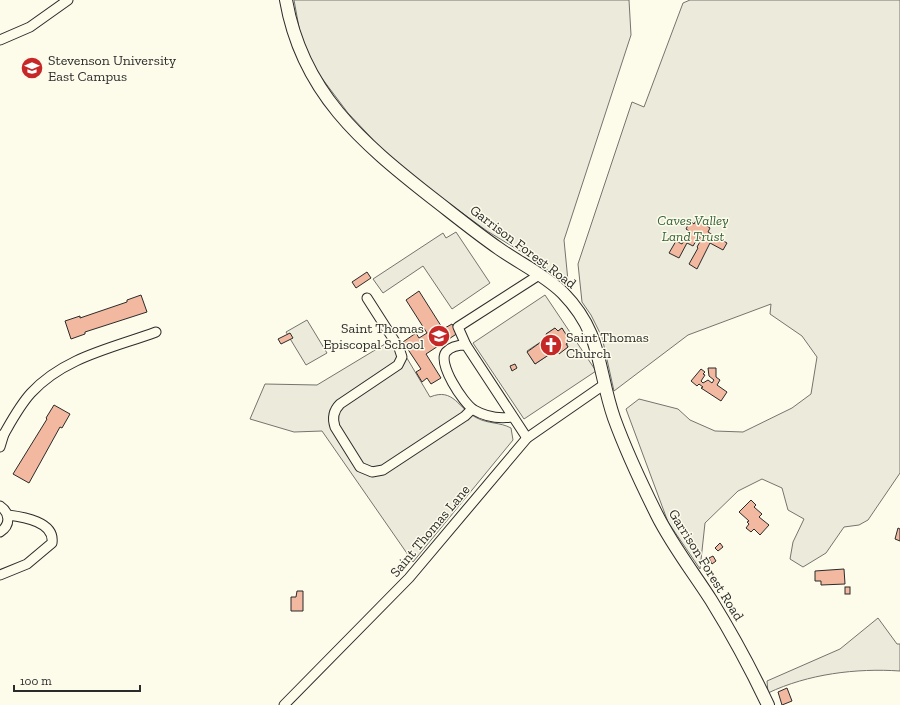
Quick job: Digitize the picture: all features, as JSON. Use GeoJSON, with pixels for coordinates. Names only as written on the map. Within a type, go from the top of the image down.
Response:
{"type":"FeatureCollection","features":[{"type":"Feature","properties":{"kind":"main road","name":"Garrison Forest Road"},"geometry":{"type":"LineString","coordinates":[[286,0],[294,38],[302,57],[320,89],[349,124],[394,168],[497,248],[561,291],[583,317],[597,348],[605,384],[620,432],[657,516],[672,544],[729,630],[768,705]]}},
{"type":"Feature","properties":{"kind":"street"},"geometry":{"type":"LineString","coordinates":[[0,40],[30,27],[68,0]]}},
{"type":"Feature","properties":{"kind":"street"},"geometry":{"type":"LineString","coordinates":[[527,438],[466,345],[458,328],[539,275]]}},
{"type":"Feature","properties":{"kind":"street"},"geometry":{"type":"LineString","coordinates":[[367,298],[399,348],[402,357],[398,365],[340,404],[335,411],[333,422],[335,427],[360,466],[366,471],[372,472],[383,470],[465,416],[472,409]]}},
{"type":"Feature","properties":{"kind":"street"},"geometry":{"type":"LineString","coordinates":[[0,447],[2,435],[31,393],[60,368],[95,353],[156,332]]}},
{"type":"Feature","properties":{"kind":"street"},"geometry":{"type":"LineString","coordinates":[[466,345],[451,348],[446,352],[444,357],[444,365],[461,397],[472,409],[487,416],[500,419],[512,417]]}},
{"type":"Feature","properties":{"kind":"street","name":"Saint Thomas Lane"},"geometry":{"type":"LineString","coordinates":[[284,705],[399,590],[527,438],[605,384]]}},
{"type":"Feature","properties":{"kind":"street"},"geometry":{"type":"LineString","coordinates":[[0,506],[8,515],[6,526],[0,532]]}},
{"type":"Feature","properties":{"kind":"street"},"geometry":{"type":"LineString","coordinates":[[0,575],[27,564],[52,543],[53,536],[50,530],[38,523],[23,517],[8,515]]}},
{"type":"Feature","properties":{"kind":"green space"},"geometry":{"type":"Polygon","coordinates":[[[294,0],[629,0],[631,35],[564,240],[568,281],[560,279],[535,260],[487,231],[398,166],[348,113],[315,69],[302,44],[294,0]]]}},
{"type":"Feature","properties":{"kind":"green space","name":"Caves Valley Land Trust"},"geometry":{"type":"Polygon","coordinates":[[[690,0],[900,0],[900,473],[868,520],[859,525],[844,527],[826,553],[803,567],[790,559],[793,542],[804,519],[788,510],[782,488],[762,479],[738,491],[705,523],[700,569],[668,522],[626,409],[639,399],[678,409],[690,420],[715,431],[743,432],[792,408],[811,394],[817,357],[802,336],[770,314],[771,304],[688,335],[614,391],[602,337],[591,315],[582,302],[578,264],[632,102],[644,107],[683,3],[690,0]]]}},
{"type":"Feature","properties":{"kind":"green space"},"geometry":{"type":"Polygon","coordinates":[[[545,295],[596,371],[524,419],[473,343],[545,295]],[[555,328],[546,334],[548,337],[527,351],[535,364],[556,350],[559,353],[568,347],[562,328],[558,331],[555,328]]]}},
{"type":"Feature","properties":{"kind":"green space"},"geometry":{"type":"Polygon","coordinates":[[[307,320],[327,353],[306,365],[286,332],[307,320]]]}},
{"type":"Feature","properties":{"kind":"green space"},"geometry":{"type":"Polygon","coordinates":[[[395,338],[430,397],[445,395],[455,400],[477,418],[511,428],[513,440],[413,562],[322,431],[294,432],[250,419],[265,384],[317,385],[395,338]]]}},
{"type":"Feature","properties":{"kind":"green space"},"geometry":{"type":"Polygon","coordinates":[[[878,618],[897,644],[900,644],[900,671],[866,670],[832,674],[799,681],[768,693],[767,681],[840,649],[878,618]]]}},
{"type":"Feature","properties":{"kind":"shaded area"},"geometry":{"type":"Polygon","coordinates":[[[456,232],[490,283],[452,309],[423,266],[383,293],[373,279],[443,233],[446,238],[456,232]]]}},
{"type":"Feature","properties":{"kind":"building"},"geometry":{"type":"Polygon","coordinates":[[[701,218],[704,224],[710,228],[708,232],[727,243],[723,250],[710,243],[697,269],[689,264],[701,240],[699,239],[699,236],[693,246],[687,243],[679,258],[669,253],[676,241],[682,244],[689,231],[686,229],[690,221],[694,224],[697,219],[701,218]]]}},
{"type":"Feature","properties":{"kind":"building"},"geometry":{"type":"Polygon","coordinates":[[[367,272],[371,278],[356,288],[352,282],[367,272]]]}},
{"type":"Feature","properties":{"kind":"building","name":"Saint Thomas Episcopal School"},"geometry":{"type":"Polygon","coordinates":[[[419,291],[443,329],[452,324],[458,333],[426,354],[441,378],[431,384],[427,378],[422,382],[416,372],[421,369],[403,342],[416,333],[419,338],[427,333],[406,300],[419,291]]]}},
{"type":"Feature","properties":{"kind":"building"},"geometry":{"type":"Polygon","coordinates":[[[141,295],[147,312],[85,332],[85,334],[71,339],[65,321],[80,316],[80,318],[127,302],[127,300],[141,295]]]}},
{"type":"Feature","properties":{"kind":"building","name":"Saint Thomas Church"},"geometry":{"type":"Polygon","coordinates":[[[555,328],[558,331],[562,328],[570,341],[566,344],[568,347],[559,354],[556,350],[535,364],[527,352],[548,337],[546,334],[555,328]]]}},
{"type":"Feature","properties":{"kind":"building"},"geometry":{"type":"Polygon","coordinates":[[[290,333],[293,338],[281,344],[278,339],[290,333]]]}},
{"type":"Feature","properties":{"kind":"building"},"geometry":{"type":"Polygon","coordinates":[[[515,364],[517,368],[512,371],[510,366],[515,364]]]}},
{"type":"Feature","properties":{"kind":"building"},"geometry":{"type":"Polygon","coordinates":[[[708,368],[716,368],[716,377],[720,380],[717,385],[727,392],[721,401],[701,388],[703,387],[699,384],[697,386],[691,381],[701,369],[705,372],[703,374],[705,375],[701,381],[703,383],[708,380],[712,383],[714,380],[709,376],[708,368]]]}},
{"type":"Feature","properties":{"kind":"building"},"geometry":{"type":"Polygon","coordinates":[[[54,405],[70,414],[62,428],[60,427],[29,483],[13,474],[54,405]]]}},
{"type":"Feature","properties":{"kind":"building"},"geometry":{"type":"Polygon","coordinates":[[[751,500],[756,505],[754,507],[762,514],[759,517],[769,525],[760,535],[754,529],[751,532],[746,528],[749,524],[747,522],[749,521],[739,512],[751,500]]]}},
{"type":"Feature","properties":{"kind":"building"},"geometry":{"type":"Polygon","coordinates":[[[898,528],[900,529],[900,541],[895,539],[898,528]]]}},
{"type":"Feature","properties":{"kind":"building"},"geometry":{"type":"Polygon","coordinates":[[[720,543],[723,547],[718,551],[715,548],[720,543]]]}},
{"type":"Feature","properties":{"kind":"building"},"geometry":{"type":"Polygon","coordinates":[[[713,556],[716,561],[712,564],[709,558],[713,556]]]}},
{"type":"Feature","properties":{"kind":"building"},"geometry":{"type":"Polygon","coordinates":[[[844,569],[845,584],[821,585],[821,581],[815,581],[815,571],[844,569]]]}},
{"type":"Feature","properties":{"kind":"building"},"geometry":{"type":"Polygon","coordinates":[[[845,587],[850,587],[850,594],[845,594],[845,587]]]}},
{"type":"Feature","properties":{"kind":"building"},"geometry":{"type":"Polygon","coordinates":[[[297,591],[303,591],[303,611],[291,611],[291,597],[296,597],[297,591]]]}},
{"type":"Feature","properties":{"kind":"building"},"geometry":{"type":"Polygon","coordinates":[[[787,688],[792,701],[782,705],[778,692],[787,688]]]}},
{"type":"Feature","properties":{"kind":"place","name":"Stevenson University East Campus"},"geometry":{"type":"Point","coordinates":[32,68]}},
{"type":"Feature","properties":{"kind":"place","name":"Saint Thomas Episcopal School"},"geometry":{"type":"Point","coordinates":[439,336]}},
{"type":"Feature","properties":{"kind":"place","name":"Saint Thomas Church"},"geometry":{"type":"Point","coordinates":[551,345]}}]}
